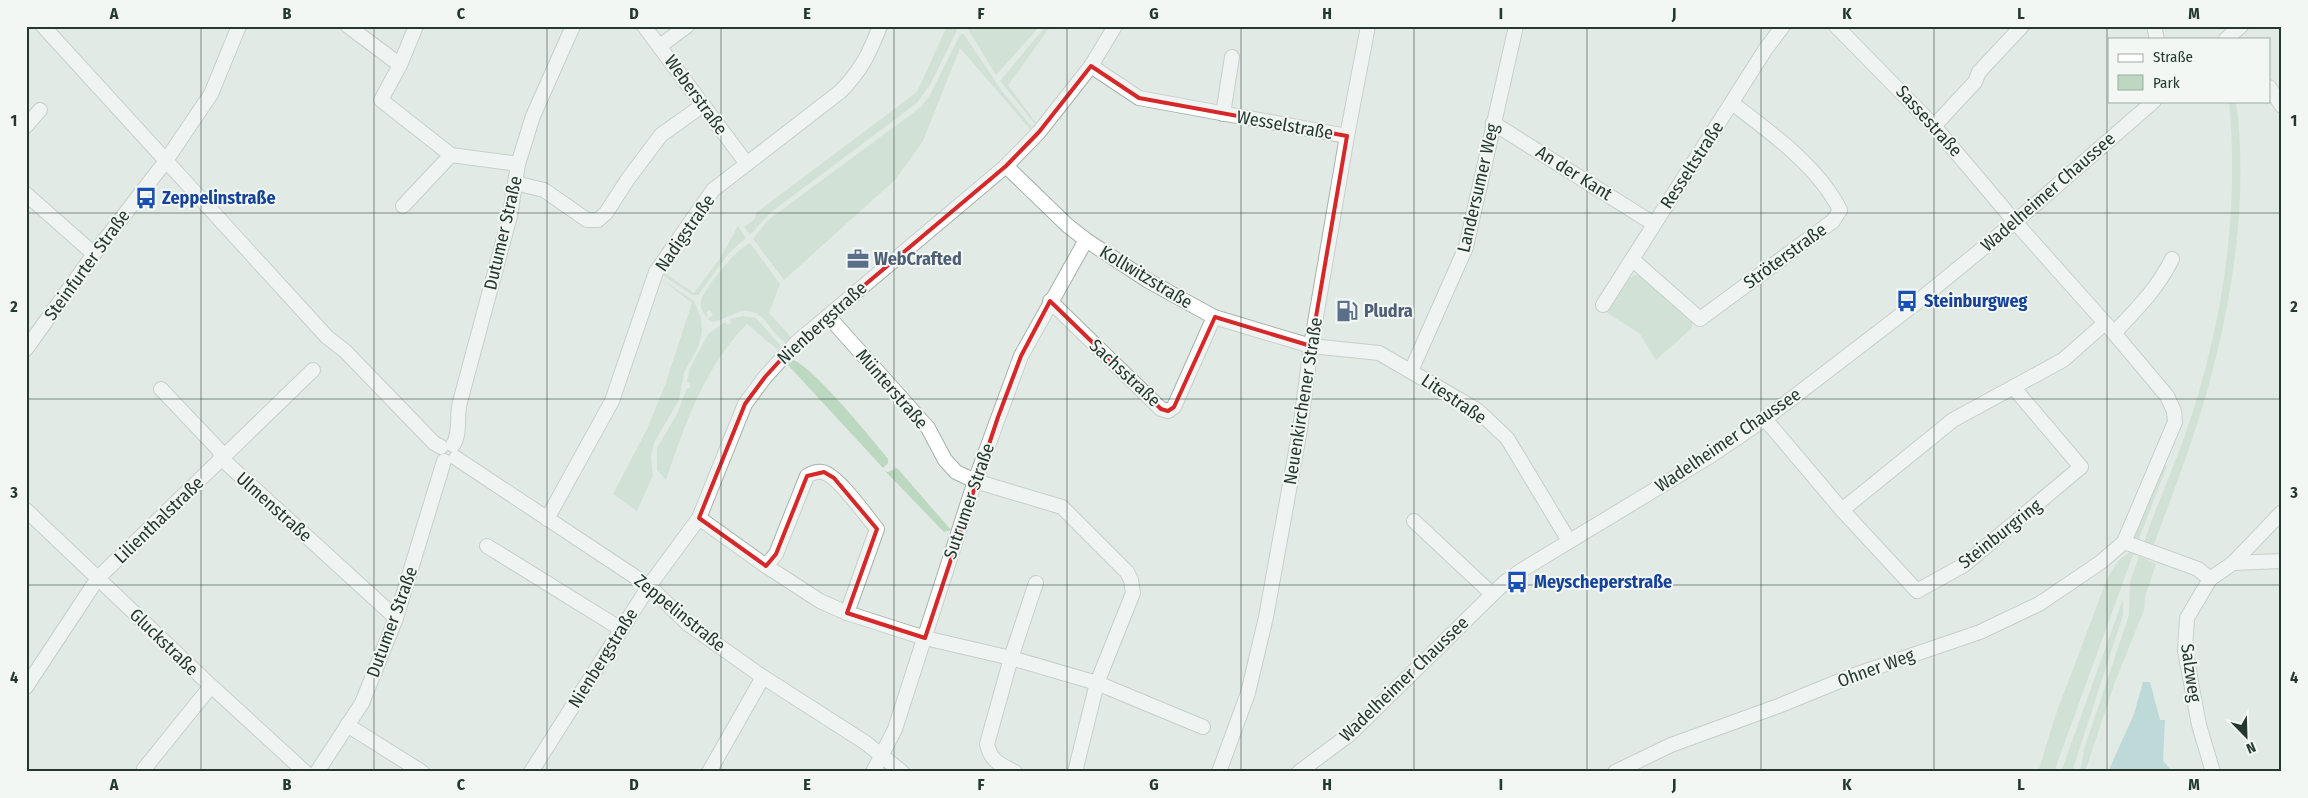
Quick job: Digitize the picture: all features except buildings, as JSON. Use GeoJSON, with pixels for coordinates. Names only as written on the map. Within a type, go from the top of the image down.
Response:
{"type":"FeatureCollection","features":[{"type":"Feature","properties":{"kind":"street","name":"Zeppelinstraße"},"geometry":{"type":"LineString","coordinates":[[42,26],[165,162],[328,337],[345,351],[434,443],[649,586],[688,624],[763,677],[866,743],[902,772]]}},
{"type":"Feature","properties":{"kind":"street","name":"Steinfurter Straße"},"geometry":{"type":"LineString","coordinates":[[26,349],[94,254],[165,162],[211,94],[239,26]]}},
{"type":"Feature","properties":{"kind":"street"},"geometry":{"type":"LineString","coordinates":[[348,26],[400,66]]}},
{"type":"Feature","properties":{"kind":"street"},"geometry":{"type":"LineString","coordinates":[[416,26],[400,66],[381,100],[451,155],[518,164]]}},
{"type":"Feature","properties":{"kind":"street","name":"Dutumer Straße"},"geometry":{"type":"LineString","coordinates":[[317,772],[362,704],[396,618],[449,453],[458,437],[457,414],[510,216],[518,164],[533,116],[573,26]]}},
{"type":"Feature","properties":{"kind":"street","name":"Weberstraße"},"geometry":{"type":"LineString","coordinates":[[644,26],[747,164]]}},
{"type":"Feature","properties":{"kind":"street"},"geometry":{"type":"LineString","coordinates":[[660,46],[687,26]]}},
{"type":"Feature","properties":{"kind":"street","name":"Nadigstraße"},"geometry":{"type":"LineString","coordinates":[[547,519],[612,402],[656,272],[713,190],[841,91],[858,74],[880,26]]}},
{"type":"Feature","properties":{"kind":"street","name":"Nienbergstraße"},"geometry":{"type":"LineString","coordinates":[[531,772],[649,586],[699,518],[745,404],[793,346],[1006,166],[1039,132],[1091,66],[1115,26]]}},
{"type":"Feature","properties":{"kind":"street","name":"Neuenkirchener Straße"},"geometry":{"type":"LineString","coordinates":[[1219,772],[1248,693],[1266,618],[1300,429],[1311,346],[1347,136],[1368,26]]}},
{"type":"Feature","properties":{"kind":"street","name":"Landersumer Weg"},"geometry":{"type":"LineString","coordinates":[[1411,371],[1466,247],[1516,26]]}},
{"type":"Feature","properties":{"kind":"street","name":"Resseltstraße"},"geometry":{"type":"LineString","coordinates":[[1603,305],[1764,50],[1783,26]]}},
{"type":"Feature","properties":{"kind":"street","name":"Sassestraße"},"geometry":{"type":"LineString","coordinates":[[1836,26],[1934,126],[2015,222]]}},
{"type":"Feature","properties":{"kind":"street"},"geometry":{"type":"LineString","coordinates":[[1934,126],[1975,82],[1980,72],[2022,26]]}},
{"type":"Feature","properties":{"kind":"street","name":"Wesselstraße"},"geometry":{"type":"LineString","coordinates":[[1223,114],[1232,57]]}},
{"type":"Feature","properties":{"kind":"street","name":"Wesselstraße"},"geometry":{"type":"LineString","coordinates":[[1091,66],[1138,98],[1347,136]]}},
{"type":"Feature","properties":{"kind":"street"},"geometry":{"type":"LineString","coordinates":[[2270,88],[2282,106]]}},
{"type":"Feature","properties":{"kind":"street","name":"Wadelheimer Chaussee"},"geometry":{"type":"LineString","coordinates":[[1300,772],[1350,734],[1492,594],[1522,570],[1712,455],[1765,418],[1911,307],[2015,222],[2153,102]]}},
{"type":"Feature","properties":{"kind":"street","name":"Ströterstraße"},"geometry":{"type":"LineString","coordinates":[[1633,260],[1700,319],[1833,221],[1840,210],[1833,195],[1785,144],[1732,103]]}},
{"type":"Feature","properties":{"kind":"street"},"geometry":{"type":"LineString","coordinates":[[515,183],[544,190],[588,220],[598,220],[606,213],[628,179],[661,135],[703,105]]}},
{"type":"Feature","properties":{"kind":"street"},"geometry":{"type":"LineString","coordinates":[[26,126],[40,110]]}},
{"type":"Feature","properties":{"kind":"street","name":"An der Kant"},"geometry":{"type":"LineString","coordinates":[[1493,122],[1654,224]]}},
{"type":"Feature","properties":{"kind":"street"},"geometry":{"type":"LineString","coordinates":[[403,206],[451,155]]}},
{"type":"Feature","properties":{"kind":"street","name":"Kollwitzstraße"},"geometry":{"type":"LineString","coordinates":[[1006,166],[1086,240],[1147,280],[1214,317],[1311,346]]}},
{"type":"Feature","properties":{"kind":"street"},"geometry":{"type":"LineString","coordinates":[[26,194],[94,254]]}},
{"type":"Feature","properties":{"kind":"street"},"geometry":{"type":"LineString","coordinates":[[2015,222],[2110,328],[2167,396],[2174,410],[2175,422],[2124,542],[2198,569],[2210,579],[2233,564],[2282,512]]}},
{"type":"Feature","properties":{"kind":"street","name":"Sutrumer Straße"},"geometry":{"type":"LineString","coordinates":[[873,772],[895,729],[975,481],[1021,356],[1050,301],[1086,240]]}},
{"type":"Feature","properties":{"kind":"street"},"geometry":{"type":"LineString","coordinates":[[1842,510],[1953,420],[2063,360],[2110,328],[2152,291],[2164,276],[2172,260]]}},
{"type":"Feature","properties":{"kind":"street","name":"Sachsstraße"},"geometry":{"type":"LineString","coordinates":[[1050,301],[1161,409],[1168,411],[1174,407],[1214,317]]}},
{"type":"Feature","properties":{"kind":"street","name":"Münterstraße"},"geometry":{"type":"LineString","coordinates":[[828,316],[928,428],[945,460],[956,472],[975,481],[1062,507],[1127,572],[1131,580],[1133,594],[1097,683],[1075,772]]}},
{"type":"Feature","properties":{"kind":"street","name":"Litestraße"},"geometry":{"type":"LineString","coordinates":[[1311,346],[1379,353],[1477,410],[1507,438],[1569,541]]}},
{"type":"Feature","properties":{"kind":"street","name":"Lilienthalstraße"},"geometry":{"type":"LineString","coordinates":[[26,687],[98,578],[313,370]]}},
{"type":"Feature","properties":{"kind":"street","name":"Steinburgring"},"geometry":{"type":"LineString","coordinates":[[1765,418],[1842,510],[1917,591],[1964,565],[2081,467],[2013,387]]}},
{"type":"Feature","properties":{"kind":"street","name":"Ulmenstraße"},"geometry":{"type":"LineString","coordinates":[[161,389],[219,450],[222,459],[396,618]]}},
{"type":"Feature","properties":{"kind":"street"},"geometry":{"type":"LineString","coordinates":[[766,566],[776,554],[807,476],[814,472],[824,472],[834,478],[877,530],[847,613]]}},
{"type":"Feature","properties":{"kind":"street","name":"Gluckstraße"},"geometry":{"type":"LineString","coordinates":[[26,510],[305,772]]}},
{"type":"Feature","properties":{"kind":"street"},"geometry":{"type":"LineString","coordinates":[[699,518],[766,566],[820,601],[847,613],[925,638],[1012,658],[1097,683],[1203,727]]}},
{"type":"Feature","properties":{"kind":"street"},"geometry":{"type":"LineString","coordinates":[[1414,521],[1492,594]]}},
{"type":"Feature","properties":{"kind":"street","name":"Ohner Weg"},"geometry":{"type":"LineString","coordinates":[[1615,772],[1671,745],[1781,705],[1854,674],[1980,632],[2039,604],[2101,562],[2124,542]]}},
{"type":"Feature","properties":{"kind":"street"},"geometry":{"type":"LineString","coordinates":[[487,546],[621,629]]}},
{"type":"Feature","properties":{"kind":"street"},"geometry":{"type":"LineString","coordinates":[[2233,564],[2282,561]]}},
{"type":"Feature","properties":{"kind":"street","name":"Salzweg"},"geometry":{"type":"LineString","coordinates":[[2210,579],[2187,618],[2184,651],[2199,725],[2213,772]]}},
{"type":"Feature","properties":{"kind":"street"},"geometry":{"type":"LineString","coordinates":[[1015,772],[990,755],[987,744],[1036,584]]}},
{"type":"Feature","properties":{"kind":"street"},"geometry":{"type":"LineString","coordinates":[[709,772],[763,677]]}},
{"type":"Feature","properties":{"kind":"street"},"geometry":{"type":"LineString","coordinates":[[144,769],[212,686]]}},
{"type":"Feature","properties":{"kind":"street"},"geometry":{"type":"LineString","coordinates":[[347,725],[422,772]]}},
{"type":"Feature","properties":{"kind":"highlighted area"},"geometry":{"type":"Polygon","coordinates":[[[1091,66],[1139,98],[1347,136],[1311,346],[1215,317],[1174,407],[1168,411],[1161,409],[1050,301],[1021,356],[998,417],[925,638],[847,613],[877,529],[834,478],[824,472],[807,476],[776,554],[766,566],[699,518],[745,404],[765,377],[797,342],[1006,166],[1039,132],[1091,66]]]}},
{"type":"Feature","properties":{"kind":"green space"},"geometry":{"type":"Polygon","coordinates":[[[947,26],[959,26],[930,85],[917,103],[770,213],[750,235],[744,227],[754,220],[757,212],[917,92],[947,26]]]}},
{"type":"Feature","properties":{"kind":"green space"},"geometry":{"type":"Polygon","coordinates":[[[966,26],[1040,26],[996,75],[966,26]]]}},
{"type":"Feature","properties":{"kind":"green space"},"geometry":{"type":"Polygon","coordinates":[[[1046,26],[1051,26],[1008,85],[1036,123],[1034,123],[1000,81],[1046,26]]]}},
{"type":"Feature","properties":{"kind":"green space"},"geometry":{"type":"Polygon","coordinates":[[[963,33],[1002,91],[1032,127],[1030,129],[960,48],[923,141],[896,179],[784,280],[753,239],[768,220],[921,107],[930,95],[960,35],[963,33]]]}},
{"type":"Feature","properties":{"kind":"green space"},"geometry":{"type":"Polygon","coordinates":[[[2229,102],[2236,102],[2240,143],[2238,228],[2226,314],[2205,397],[2184,464],[2154,544],[2150,546],[2143,545],[2184,438],[2209,356],[2225,272],[2230,229],[2232,144],[2229,102]]]}},
{"type":"Feature","properties":{"kind":"green space"},"geometry":{"type":"Polygon","coordinates":[[[738,226],[746,238],[729,253],[698,295],[692,295],[660,273],[663,272],[694,293],[721,257],[738,226]]]}},
{"type":"Feature","properties":{"kind":"green space"},"geometry":{"type":"Polygon","coordinates":[[[750,243],[780,284],[769,313],[791,337],[785,342],[779,338],[760,316],[754,313],[747,311],[739,312],[714,322],[707,319],[713,315],[710,310],[706,313],[708,316],[706,317],[701,308],[701,302],[707,288],[729,260],[750,243]]]}},
{"type":"Feature","properties":{"kind":"green space"},"geometry":{"type":"Polygon","coordinates":[[[1637,274],[1692,319],[1692,328],[1656,360],[1640,334],[1606,312],[1627,279],[1637,274]]]}},
{"type":"Feature","properties":{"kind":"green space"},"geometry":{"type":"Polygon","coordinates":[[[660,278],[694,301],[701,318],[702,331],[699,345],[684,373],[679,400],[654,443],[651,457],[653,475],[637,511],[613,494],[647,429],[665,385],[692,303],[660,278]]]}},
{"type":"Feature","properties":{"kind":"green space"},"geometry":{"type":"Polygon","coordinates":[[[743,316],[756,318],[781,346],[778,350],[747,324],[732,340],[719,358],[698,397],[666,480],[657,470],[657,448],[677,414],[687,388],[690,388],[690,383],[687,382],[690,368],[708,334],[725,322],[727,325],[731,323],[730,319],[743,316]]]}},
{"type":"Feature","properties":{"kind":"green space"},"geometry":{"type":"Polygon","coordinates":[[[793,360],[802,365],[842,404],[869,436],[888,459],[888,463],[883,468],[788,365],[793,360]]]}},
{"type":"Feature","properties":{"kind":"green space"},"geometry":{"type":"Polygon","coordinates":[[[2163,465],[2167,466],[2137,544],[2133,535],[2163,465]]]}},
{"type":"Feature","properties":{"kind":"green space"},"geometry":{"type":"Polygon","coordinates":[[[894,467],[898,469],[951,530],[944,532],[885,471],[888,472],[895,469],[894,467]]]}},
{"type":"Feature","properties":{"kind":"green space"},"geometry":{"type":"Polygon","coordinates":[[[2134,552],[2054,772],[2038,772],[2056,714],[2107,579],[2120,560],[2134,552]]]}},
{"type":"Feature","properties":{"kind":"green space"},"geometry":{"type":"Polygon","coordinates":[[[2139,556],[2156,564],[2145,597],[2144,610],[2115,682],[2085,772],[2080,772],[2085,746],[2129,615],[2130,582],[2139,556]]]}},
{"type":"Feature","properties":{"kind":"green space"},"geometry":{"type":"Polygon","coordinates":[[[2123,599],[2123,615],[2072,772],[2061,772],[2123,599]]]}},
{"type":"Feature","properties":{"kind":"water"},"geometry":{"type":"Polygon","coordinates":[[[2143,682],[2150,682],[2160,720],[2165,720],[2163,761],[2173,772],[2108,772],[2134,714],[2143,682]]]}},
{"type":"Feature","properties":{"kind":"place","name":"Zeppelinstraße"},"geometry":{"type":"Point","coordinates":[146,198]}},
{"type":"Feature","properties":{"kind":"place","name":"WebCrafted"},"geometry":{"type":"Point","coordinates":[858,259]}},
{"type":"Feature","properties":{"kind":"place","name":"Steinburgweg"},"geometry":{"type":"Point","coordinates":[1907,301]}},
{"type":"Feature","properties":{"kind":"place","name":"Pludra"},"geometry":{"type":"Point","coordinates":[1347,311]}},
{"type":"Feature","properties":{"kind":"place","name":"Meyscheperstraße"},"geometry":{"type":"Point","coordinates":[1517,582]}}]}
